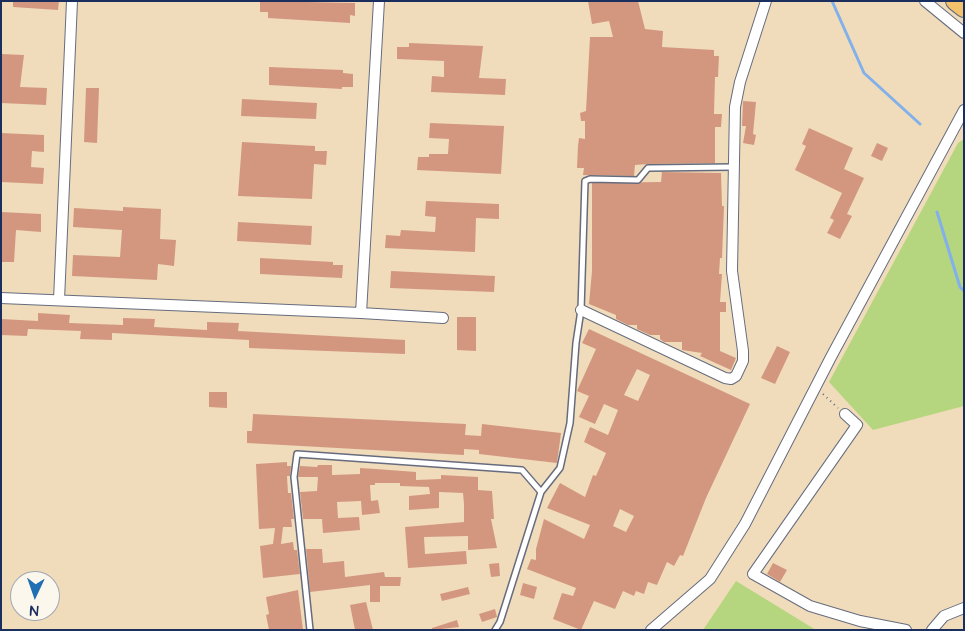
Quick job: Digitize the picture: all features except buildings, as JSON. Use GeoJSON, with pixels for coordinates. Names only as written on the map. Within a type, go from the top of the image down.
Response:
{"type":"FeatureCollection","features":[{"type":"Feature","properties":{"kind":"highway"},"geometry":{"type":"LineString","coordinates":[[955,1],[964,8]]}},
{"type":"Feature","properties":{"kind":"street"},"geometry":{"type":"LineString","coordinates":[[58,300],[72,1]]}},
{"type":"Feature","properties":{"kind":"street"},"geometry":{"type":"LineString","coordinates":[[361,313],[379,1]]}},
{"type":"Feature","properties":{"kind":"street"},"geometry":{"type":"LineString","coordinates":[[581,310],[725,378],[731,379],[736,376],[743,361],[743,352],[732,271],[732,167],[735,107],[740,82],[766,1]]}},
{"type":"Feature","properties":{"kind":"street"},"geometry":{"type":"LineString","coordinates":[[925,1],[964,33]]}},
{"type":"Feature","properties":{"kind":"street"},"geometry":{"type":"LineString","coordinates":[[651,630],[710,579],[746,524],[964,110]]}},
{"type":"Feature","properties":{"kind":"street"},"geometry":{"type":"LineString","coordinates":[[1,298],[443,318]]}},
{"type":"Feature","properties":{"kind":"street"},"geometry":{"type":"LineString","coordinates":[[845,414],[857,425],[753,574],[810,606],[860,621],[906,630]]}},
{"type":"Feature","properties":{"kind":"street"},"geometry":{"type":"LineString","coordinates":[[932,630],[944,616],[964,608]]}},
{"type":"Feature","properties":{"kind":"lane"},"geometry":{"type":"LineString","coordinates":[[495,630],[500,622],[541,492],[560,468],[570,424],[576,343],[581,310],[585,181],[590,179],[638,180],[648,168],[732,167]]}},
{"type":"Feature","properties":{"kind":"lane"},"geometry":{"type":"LineString","coordinates":[[310,630],[294,477],[297,454],[522,470],[541,492]]}},
{"type":"Feature","properties":{"kind":"path"},"geometry":{"type":"LineString","coordinates":[[816,388],[845,414]]}},
{"type":"Feature","properties":{"kind":"green space"},"geometry":{"type":"Polygon","coordinates":[[[964,139],[964,406],[873,430],[829,382],[958,143],[964,139]]]}},
{"type":"Feature","properties":{"kind":"green space"},"geometry":{"type":"Polygon","coordinates":[[[736,581],[816,630],[703,630],[736,581]]]}},
{"type":"Feature","properties":{"kind":"waterway"},"geometry":{"type":"LineString","coordinates":[[832,1],[864,73],[920,124]]}},
{"type":"Feature","properties":{"kind":"waterway"},"geometry":{"type":"LineString","coordinates":[[937,212],[960,287],[964,291]]}}]}
